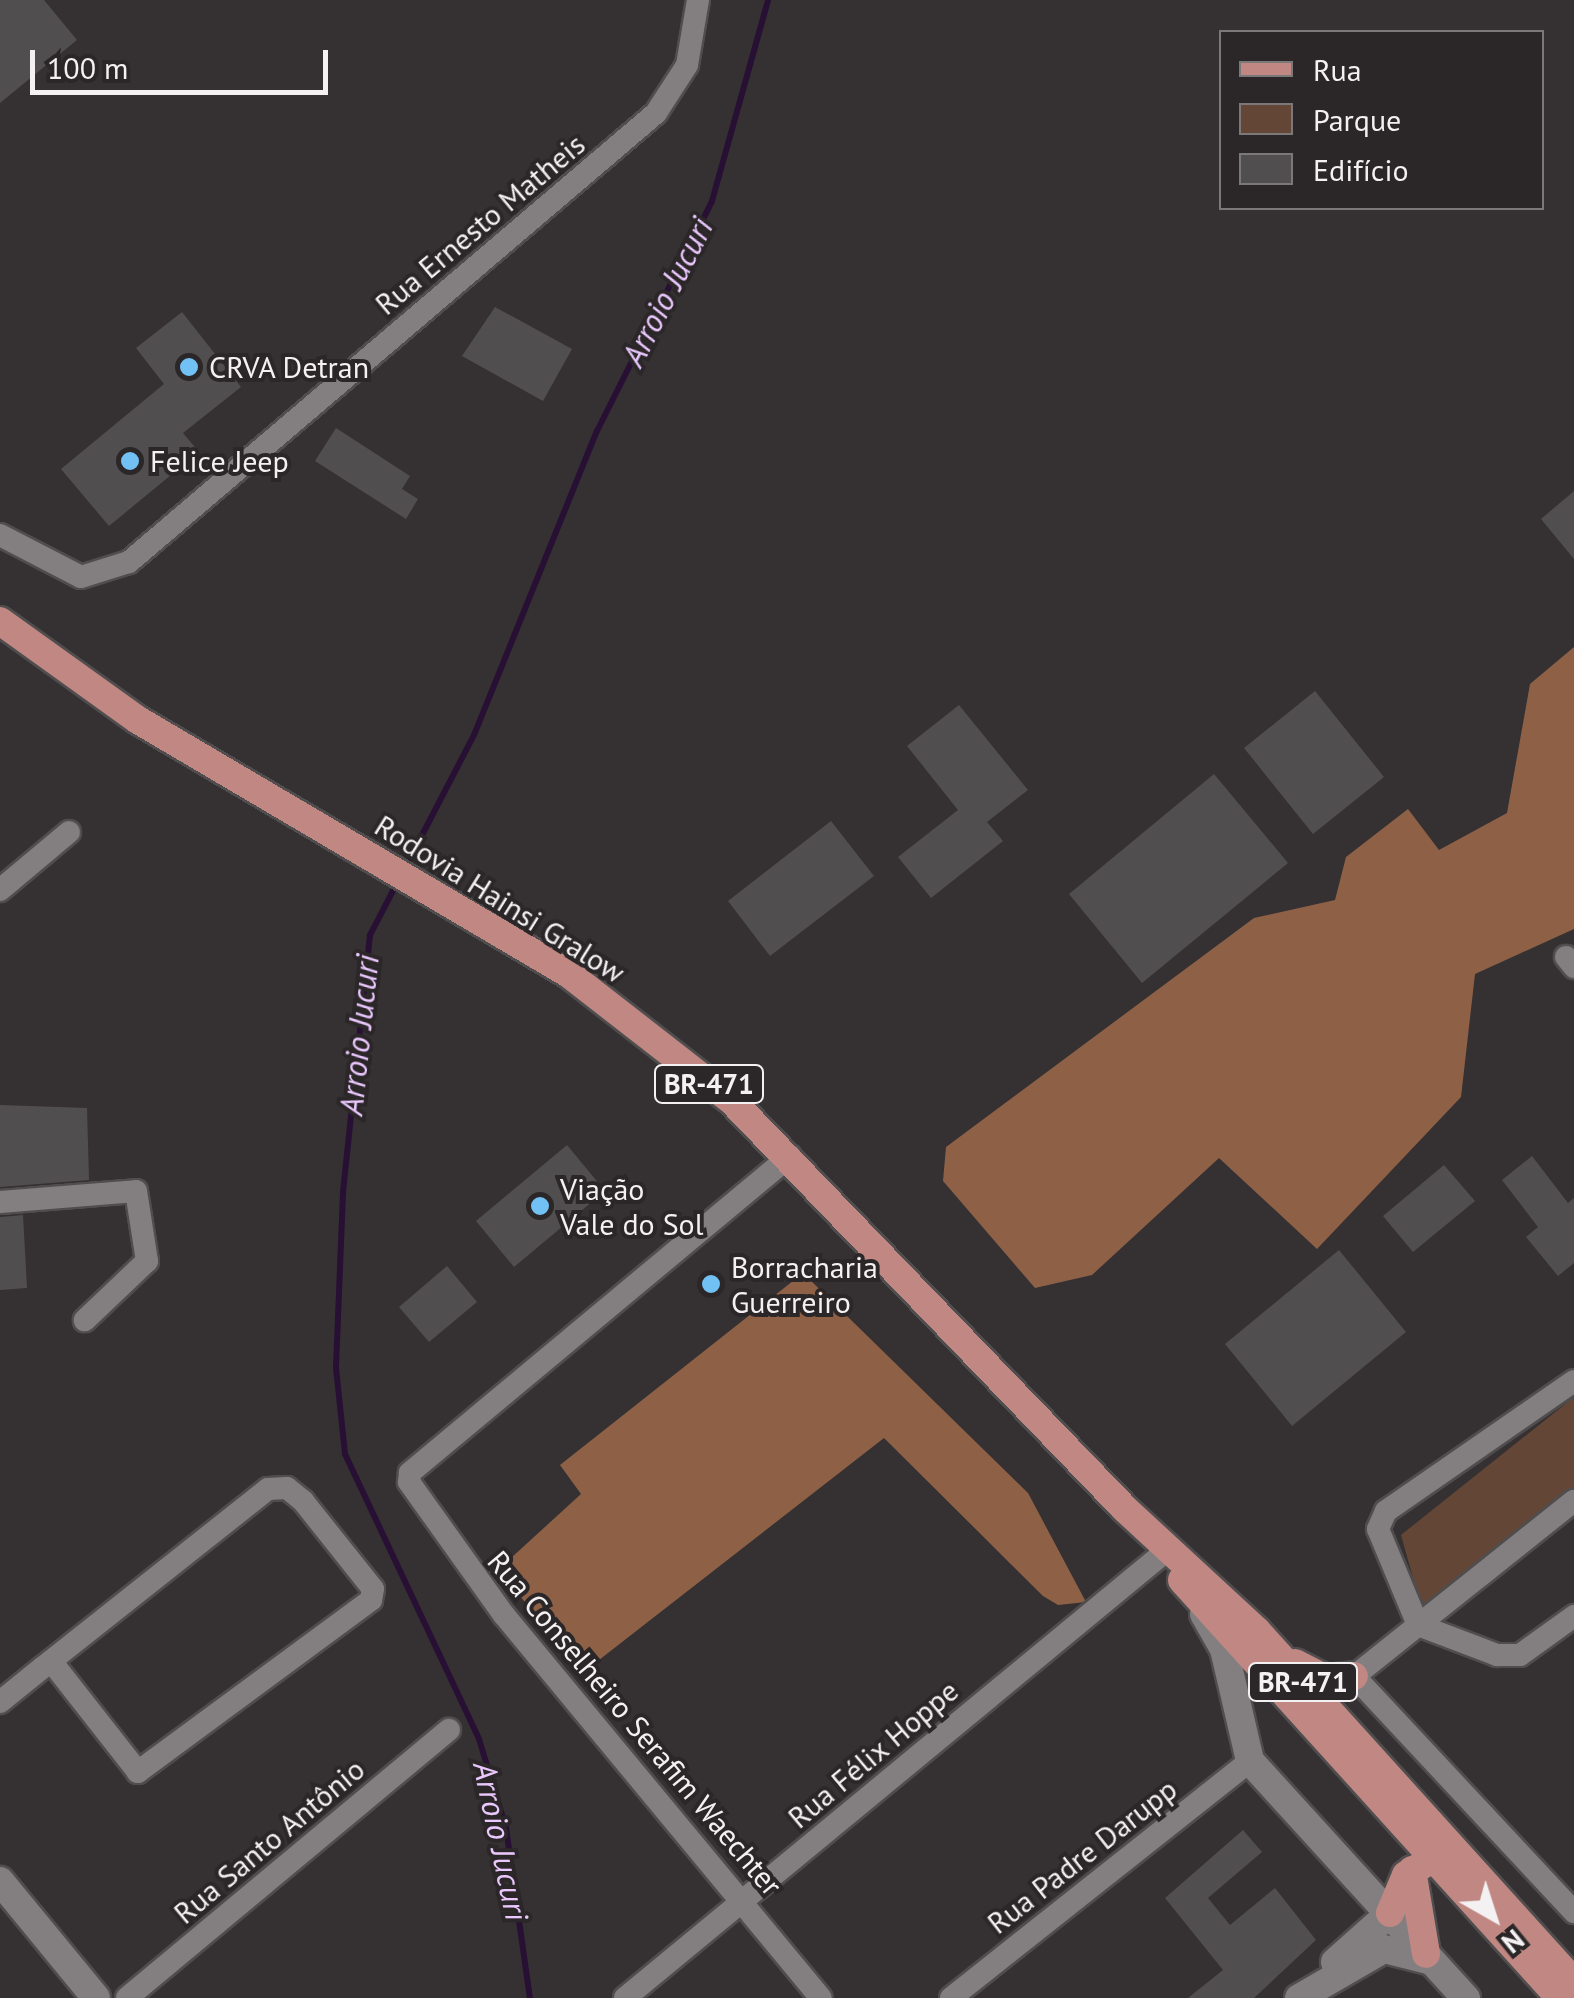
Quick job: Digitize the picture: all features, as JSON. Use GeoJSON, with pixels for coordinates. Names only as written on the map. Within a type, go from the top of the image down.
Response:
{"type":"FeatureCollection","features":[{"type":"Feature","properties":{"kind":"main road","name":"Rodovia Hainsi Gralow"},"geometry":{"type":"LineString","coordinates":[[0,621],[138,720],[432,887],[569,974],[790,1156],[1125,1508],[1240,1614],[1322,1704],[1432,1857],[1574,1982]]}},
{"type":"Feature","properties":{"kind":"main road","name":"Rodovia Hainsi Gralow"},"geometry":{"type":"LineString","coordinates":[[1125,1508],[1167,1564],[1560,1998]]}},
{"type":"Feature","properties":{"kind":"main road"},"geometry":{"type":"LineString","coordinates":[[1167,1564],[1224,1649],[1250,1760],[1466,1998]]}},
{"type":"Feature","properties":{"kind":"main road"},"geometry":{"type":"LineString","coordinates":[[1240,1614],[1312,1676],[1354,1676]]}},
{"type":"Feature","properties":{"kind":"main road"},"geometry":{"type":"LineString","coordinates":[[1297,1998],[1390,1914],[1432,1857]]}},
{"type":"Feature","properties":{"kind":"main road"},"geometry":{"type":"LineString","coordinates":[[1430,1958],[1432,1857]]}},
{"type":"Feature","properties":{"kind":"main road"},"geometry":{"type":"LineString","coordinates":[[0,1881],[96,1998]]}},
{"type":"Feature","properties":{"kind":"main road"},"geometry":{"type":"LineString","coordinates":[[1297,1998],[1384,1949],[1430,1958]]}},
{"type":"Feature","properties":{"kind":"street","name":"Rua Ernesto Matheis"},"geometry":{"type":"LineString","coordinates":[[0,535],[81,577],[128,562],[656,113],[688,66],[698,0]]}},
{"type":"Feature","properties":{"kind":"street"},"geometry":{"type":"LineString","coordinates":[[0,890],[69,832]]}},
{"type":"Feature","properties":{"kind":"street","name":"Rua Conselheiro Serafim Waechter"},"geometry":{"type":"LineString","coordinates":[[790,1156],[410,1473],[409,1482],[504,1615],[744,1900],[821,1998]]}},
{"type":"Feature","properties":{"kind":"street"},"geometry":{"type":"LineString","coordinates":[[0,1202],[136,1191],[148,1261],[85,1320]]}},
{"type":"Feature","properties":{"kind":"street"},"geometry":{"type":"LineString","coordinates":[[1574,1381],[1386,1511],[1378,1530],[1383,1558],[1418,1625],[1497,1655],[1520,1655],[1574,1616]]}},
{"type":"Feature","properties":{"kind":"street"},"geometry":{"type":"LineString","coordinates":[[0,1702],[51,1661],[268,1490],[287,1488],[302,1501],[373,1589],[371,1600],[138,1772],[51,1661]]}},
{"type":"Feature","properties":{"kind":"street"},"geometry":{"type":"LineString","coordinates":[[1322,1704],[1574,1501]]}},
{"type":"Feature","properties":{"kind":"street","name":"Rua Félix Hoppe"},"geometry":{"type":"LineString","coordinates":[[624,1998],[1167,1564]]}},
{"type":"Feature","properties":{"kind":"street"},"geometry":{"type":"LineString","coordinates":[[1354,1676],[1574,1912]]}},
{"type":"Feature","properties":{"kind":"street","name":"Rua Santo Antônio"},"geometry":{"type":"LineString","coordinates":[[126,1998],[449,1730]]}},
{"type":"Feature","properties":{"kind":"street","name":"Rua Padre Darupp"},"geometry":{"type":"LineString","coordinates":[[951,1998],[1250,1760]]}},
{"type":"Feature","properties":{"kind":"green space"},"geometry":{"type":"Polygon","coordinates":[[[1574,1397],[1574,1488],[1422,1610],[1401,1535],[1574,1397]]]}},
{"type":"Feature","properties":{"kind":"shaded area"},"geometry":{"type":"Polygon","coordinates":[[[1574,647],[1574,929],[1475,974],[1461,1097],[1317,1249],[1219,1158],[1092,1275],[1035,1288],[943,1181],[946,1147],[1254,918],[1335,900],[1346,857],[1408,809],[1439,850],[1507,813],[1530,684],[1574,647]]]}},
{"type":"Feature","properties":{"kind":"shaded area"},"geometry":{"type":"Polygon","coordinates":[[[803,1273],[1028,1493],[1086,1602],[1058,1605],[1043,1596],[884,1438],[581,1674],[499,1569],[581,1494],[560,1465],[803,1273]]]}},
{"type":"Feature","properties":{"kind":"building"},"geometry":{"type":"Polygon","coordinates":[[[0,0],[44,0],[77,40],[0,103],[0,0]]]}},
{"type":"Feature","properties":{"kind":"building"},"geometry":{"type":"Polygon","coordinates":[[[495,307],[572,349],[543,401],[462,356],[495,307]]]}},
{"type":"Feature","properties":{"kind":"building"},"geometry":{"type":"Polygon","coordinates":[[[182,312],[241,387],[183,433],[199,452],[109,526],[61,469],[164,384],[136,348],[182,312]]]}},
{"type":"Feature","properties":{"kind":"building"},"geometry":{"type":"Polygon","coordinates":[[[336,428],[410,476],[402,489],[418,499],[406,519],[315,461],[336,428]]]}},
{"type":"Feature","properties":{"kind":"building"},"geometry":{"type":"Polygon","coordinates":[[[1574,491],[1574,559],[1541,519],[1574,491]]]}},
{"type":"Feature","properties":{"kind":"building"},"geometry":{"type":"Polygon","coordinates":[[[1315,691],[1384,777],[1313,834],[1244,748],[1315,691]]]}},
{"type":"Feature","properties":{"kind":"building"},"geometry":{"type":"Polygon","coordinates":[[[959,705],[1028,790],[987,822],[1003,841],[931,898],[898,857],[958,810],[907,746],[959,705]]]}},
{"type":"Feature","properties":{"kind":"building"},"geometry":{"type":"Polygon","coordinates":[[[1214,774],[1288,863],[1142,983],[1069,894],[1214,774]]]}},
{"type":"Feature","properties":{"kind":"building"},"geometry":{"type":"Polygon","coordinates":[[[831,821],[874,876],[770,956],[728,901],[831,821]]]}},
{"type":"Feature","properties":{"kind":"building"},"geometry":{"type":"Polygon","coordinates":[[[0,1105],[87,1108],[89,1180],[0,1187],[0,1105]]]}},
{"type":"Feature","properties":{"kind":"building","name":"Viação Vale do Sol"},"geometry":{"type":"Polygon","coordinates":[[[567,1145],[605,1191],[514,1267],[476,1221],[567,1145]]]}},
{"type":"Feature","properties":{"kind":"building"},"geometry":{"type":"Polygon","coordinates":[[[1532,1156],[1568,1203],[1574,1198],[1574,1263],[1558,1276],[1526,1237],[1538,1227],[1502,1180],[1532,1156]]]}},
{"type":"Feature","properties":{"kind":"building"},"geometry":{"type":"Polygon","coordinates":[[[1444,1165],[1475,1201],[1413,1252],[1383,1216],[1444,1165]]]}},
{"type":"Feature","properties":{"kind":"building"},"geometry":{"type":"Polygon","coordinates":[[[23,1215],[27,1288],[0,1290],[0,1217],[23,1215]]]}},
{"type":"Feature","properties":{"kind":"building"},"geometry":{"type":"Polygon","coordinates":[[[1339,1250],[1406,1332],[1292,1426],[1225,1344],[1339,1250]]]}},
{"type":"Feature","properties":{"kind":"building"},"geometry":{"type":"Polygon","coordinates":[[[447,1266],[477,1302],[429,1342],[399,1307],[447,1266]]]}},
{"type":"Feature","properties":{"kind":"building"},"geometry":{"type":"Polygon","coordinates":[[[1243,1830],[1262,1852],[1208,1898],[1230,1925],[1275,1888],[1316,1940],[1254,1998],[1188,1998],[1223,1970],[1165,1898],[1243,1830]]]}},
{"type":"Feature","properties":{"kind":"waterway","name":"Arroio Jucuri"},"geometry":{"type":"LineString","coordinates":[[405,868],[474,735],[597,431],[712,201],[768,0]]}},
{"type":"Feature","properties":{"kind":"waterway","name":"Arroio Jucuri"},"geometry":{"type":"LineString","coordinates":[[397,883],[370,935],[343,1193],[336,1368],[345,1454],[479,1739],[506,1828],[530,1998]]}},
{"type":"Feature","properties":{"kind":"place","name":"CRVA Detran"},"geometry":{"type":"Point","coordinates":[189,367]}},
{"type":"Feature","properties":{"kind":"place","name":"Felice Jeep"},"geometry":{"type":"Point","coordinates":[130,461]}},
{"type":"Feature","properties":{"kind":"place","name":"Viação Vale do Sol"},"geometry":{"type":"Point","coordinates":[540,1206]}},
{"type":"Feature","properties":{"kind":"place","name":"Borracharia Guerreiro"},"geometry":{"type":"Point","coordinates":[711,1284]}}]}
